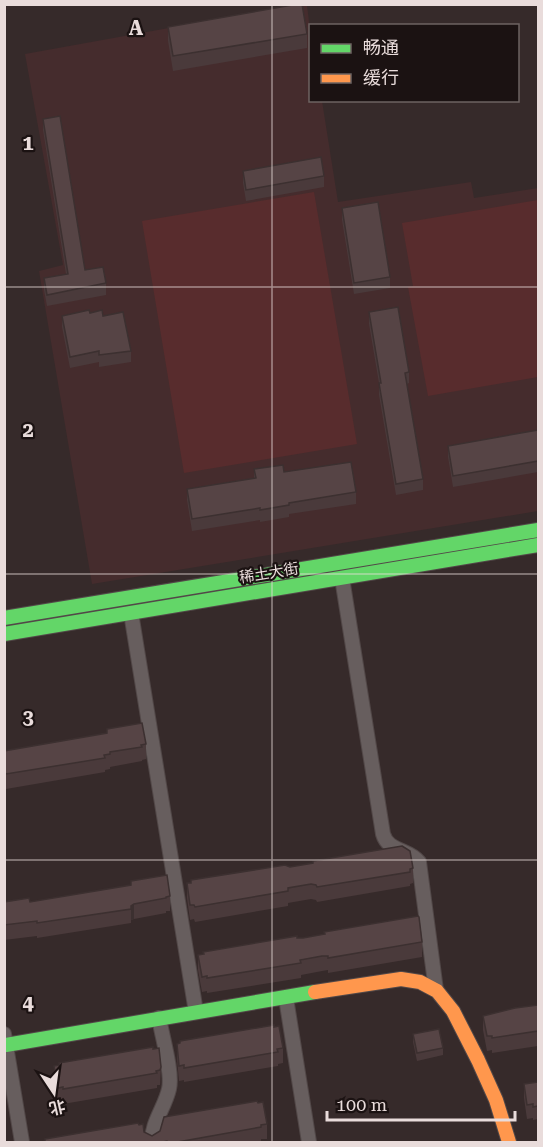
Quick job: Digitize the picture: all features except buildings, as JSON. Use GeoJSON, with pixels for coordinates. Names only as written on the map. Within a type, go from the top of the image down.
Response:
{"type":"FeatureCollection","features":[{"type":"Feature","properties":{"kind":"main road","name":"稀土大街"},"geometry":{"type":"LineString","coordinates":[[4,618],[538,530]]}},
{"type":"Feature","properties":{"kind":"main road","name":"稀土大街"},"geometry":{"type":"LineString","coordinates":[[4,634],[538,545]]}},
{"type":"Feature","properties":{"kind":"main road"},"geometry":{"type":"LineString","coordinates":[[5,1040],[159,1018],[397,979],[412,980],[436,990],[451,1008],[483,1069],[504,1122],[509,1143]]}},
{"type":"Feature","properties":{"kind":"street"},"geometry":{"type":"LineString","coordinates":[[342,578],[383,834],[388,844],[416,858],[419,862],[436,990]]}},
{"type":"Feature","properties":{"kind":"street"},"geometry":{"type":"LineString","coordinates":[[130,613],[196,1012]]}},
{"type":"Feature","properties":{"kind":"street"},"geometry":{"type":"LineString","coordinates":[[286,998],[309,1143]]}},
{"type":"Feature","properties":{"kind":"street"},"geometry":{"type":"LineString","coordinates":[[152,1143],[152,1133],[170,1087],[159,1018]]}},
{"type":"Feature","properties":{"kind":"street"},"geometry":{"type":"LineString","coordinates":[[5,1040],[22,1143]]}},
{"type":"Feature","properties":{"kind":"shaded area"},"geometry":{"type":"Polygon","coordinates":[[[296,5],[307,5],[309,24],[309,102],[322,102],[338,202],[471,182],[474,198],[538,188],[538,511],[92,584],[39,271],[63,265],[25,54],[296,5]]]}},
{"type":"Feature","properties":{"kind":"shaded area"},"geometry":{"type":"Polygon","coordinates":[[[314,192],[357,444],[184,473],[142,221],[314,192]]]}},
{"type":"Feature","properties":{"kind":"shaded area"},"geometry":{"type":"Polygon","coordinates":[[[538,200],[538,377],[428,396],[408,287],[413,286],[402,223],[538,200]]]}},
{"type":"Feature","properties":{"kind":"traffic: fast"},"geometry":{"type":"LineString","coordinates":[[4,618],[538,530]]}},
{"type":"Feature","properties":{"kind":"traffic: fast"},"geometry":{"type":"LineString","coordinates":[[4,634],[538,545]]}},
{"type":"Feature","properties":{"kind":"traffic: fast"},"geometry":{"type":"LineString","coordinates":[[6,1045],[315,992]]}},
{"type":"Feature","properties":{"kind":"traffic: slow"},"geometry":{"type":"LineString","coordinates":[[315,992],[401,979],[420,982],[437,991],[453,1011],[478,1060],[496,1100],[509,1142]]}}]}
